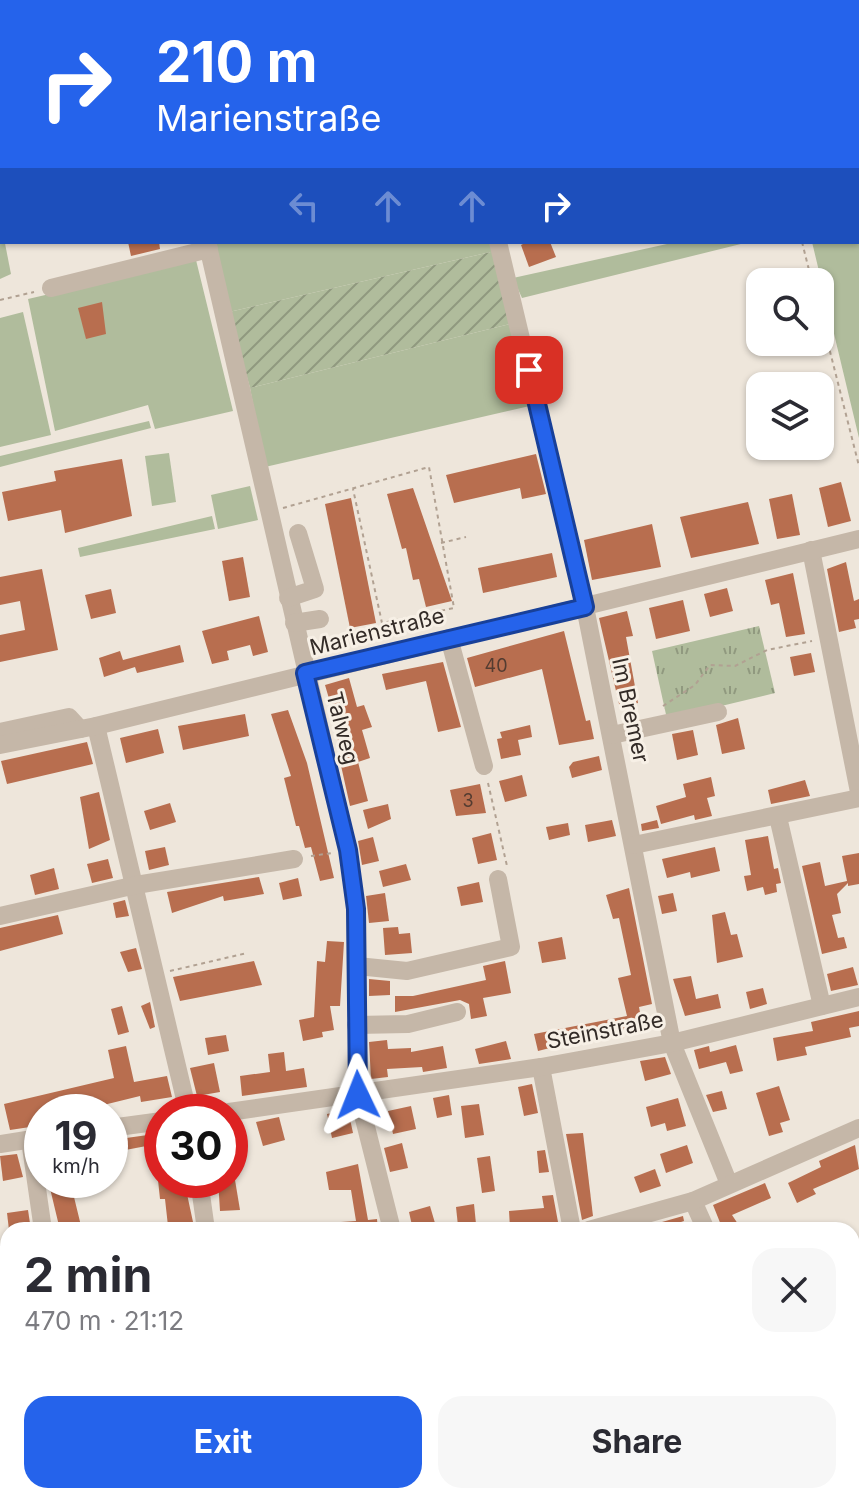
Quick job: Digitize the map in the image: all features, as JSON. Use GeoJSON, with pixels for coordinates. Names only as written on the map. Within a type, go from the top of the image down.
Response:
{"type":"FeatureCollection","features":[{"type":"Feature","properties":{"kind":"street","name":"Im Bremer"},"geometry":{"type":"LineString","coordinates":[[498,244],[585,607],[672,1043],[729,1184]]}},
{"type":"Feature","properties":{"kind":"street"},"geometry":{"type":"LineString","coordinates":[[51,288],[208,246]]}},
{"type":"Feature","properties":{"kind":"street","name":"Talweg"},"geometry":{"type":"LineString","coordinates":[[208,246],[348,850],[356,909],[358,1095],[390,1222]]}},
{"type":"Feature","properties":{"kind":"street"},"geometry":{"type":"LineString","coordinates":[[288,598],[315,589],[298,533]]}},
{"type":"Feature","properties":{"kind":"street","name":"Marienstraße"},"geometry":{"type":"LineString","coordinates":[[0,745],[88,728],[859,539]]}},
{"type":"Feature","properties":{"kind":"street"},"geometry":{"type":"LineString","coordinates":[[634,845],[778,817],[859,795],[811,550]]}},
{"type":"Feature","properties":{"kind":"street"},"geometry":{"type":"LineString","coordinates":[[294,623],[320,619]]}},
{"type":"Feature","properties":{"kind":"street"},"geometry":{"type":"LineString","coordinates":[[449,638],[484,766]]}},
{"type":"Feature","properties":{"kind":"street"},"geometry":{"type":"LineString","coordinates":[[612,735],[718,712]]}},
{"type":"Feature","properties":{"kind":"street"},"geometry":{"type":"LineString","coordinates":[[0,732],[69,717],[88,728],[136,885],[184,1094]]}},
{"type":"Feature","properties":{"kind":"street"},"geometry":{"type":"LineString","coordinates":[[778,817],[822,1006]]}},
{"type":"Feature","properties":{"kind":"street"},"geometry":{"type":"LineString","coordinates":[[0,916],[136,885],[294,859]]}},
{"type":"Feature","properties":{"kind":"street"},"geometry":{"type":"LineString","coordinates":[[357,966],[407,971],[511,947],[498,879]]}},
{"type":"Feature","properties":{"kind":"street","name":"Steinstraße"},"geometry":{"type":"LineString","coordinates":[[248,1109],[541,1067],[672,1043],[859,997]]}},
{"type":"Feature","properties":{"kind":"street"},"geometry":{"type":"LineString","coordinates":[[356,1025],[408,1024],[457,1012]]}},
{"type":"Feature","properties":{"kind":"street"},"geometry":{"type":"LineString","coordinates":[[541,1067],[570,1222]]}},
{"type":"Feature","properties":{"kind":"street"},"geometry":{"type":"LineString","coordinates":[[618,1222],[693,1201],[859,1128]]}},
{"type":"Feature","properties":{"kind":"street"},"geometry":{"type":"LineString","coordinates":[[0,1144],[24,1141]]}},
{"type":"Feature","properties":{"kind":"street"},"geometry":{"type":"LineString","coordinates":[[41,1198],[42,1222]]}},
{"type":"Feature","properties":{"kind":"street"},"geometry":{"type":"LineString","coordinates":[[202,1198],[205,1222]]}},
{"type":"Feature","properties":{"kind":"street"},"geometry":{"type":"LineString","coordinates":[[693,1201],[702,1222]]}},
{"type":"Feature","properties":{"kind":"path"},"geometry":{"type":"LineString","coordinates":[[802,244],[808,268]]}},
{"type":"Feature","properties":{"kind":"path"},"geometry":{"type":"LineString","coordinates":[[0,300],[51,288]]}},
{"type":"Feature","properties":{"kind":"path"},"geometry":{"type":"LineString","coordinates":[[831,356],[859,466]]}},
{"type":"Feature","properties":{"kind":"path"},"geometry":{"type":"LineString","coordinates":[[268,513],[429,467],[440,544],[454,608],[382,623],[353,489]]}},
{"type":"Feature","properties":{"kind":"path"},"geometry":{"type":"LineString","coordinates":[[440,544],[466,537]]}},
{"type":"Feature","properties":{"kind":"path"},"geometry":{"type":"LineString","coordinates":[[662,707],[695,685],[710,665],[735,666],[767,650],[828,637]]}},
{"type":"Feature","properties":{"kind":"path"},"geometry":{"type":"LineString","coordinates":[[484,766],[507,867],[498,879]]}},
{"type":"Feature","properties":{"kind":"path"},"geometry":{"type":"LineString","coordinates":[[294,859],[348,850]]}},
{"type":"Feature","properties":{"kind":"path"},"geometry":{"type":"LineString","coordinates":[[157,974],[247,953]]}},
{"type":"Feature","properties":{"kind":"green space"},"geometry":{"type":"Polygon","coordinates":[[[0,244],[5,244],[11,274],[0,279],[0,244]]]}},
{"type":"Feature","properties":{"kind":"green space"},"geometry":{"type":"Polygon","coordinates":[[[215,244],[493,244],[495,251],[229,312],[215,244]]]}},
{"type":"Feature","properties":{"kind":"green space"},"geometry":{"type":"Polygon","coordinates":[[[667,244],[741,244],[522,298],[513,278],[667,244]]]}},
{"type":"Feature","properties":{"kind":"green space"},"geometry":{"type":"Polygon","coordinates":[[[812,244],[859,244],[859,438],[834,334],[834,268],[818,268],[812,244]]]}},
{"type":"Feature","properties":{"kind":"green space"},"geometry":{"type":"Polygon","coordinates":[[[495,251],[510,324],[250,388],[229,312],[495,251]]]}},
{"type":"Feature","properties":{"kind":"green space"},"geometry":{"type":"Polygon","coordinates":[[[196,260],[233,411],[155,429],[148,405],[55,431],[28,299],[196,260]]]}},
{"type":"Feature","properties":{"kind":"green space"},"geometry":{"type":"Polygon","coordinates":[[[23,312],[51,435],[0,447],[0,318],[23,312]]]}},
{"type":"Feature","properties":{"kind":"green space"},"geometry":{"type":"Polygon","coordinates":[[[510,324],[534,405],[265,467],[250,388],[510,324]]]}},
{"type":"Feature","properties":{"kind":"green space"},"geometry":{"type":"Polygon","coordinates":[[[149,421],[151,428],[0,467],[0,456],[149,421]]]}},
{"type":"Feature","properties":{"kind":"green space"},"geometry":{"type":"Polygon","coordinates":[[[169,453],[176,502],[152,506],[145,456],[169,453]]]}},
{"type":"Feature","properties":{"kind":"green space"},"geometry":{"type":"Polygon","coordinates":[[[250,486],[258,520],[218,529],[211,495],[250,486]]]}},
{"type":"Feature","properties":{"kind":"green space"},"geometry":{"type":"Polygon","coordinates":[[[212,516],[215,529],[80,557],[78,548],[212,516]]]}},
{"type":"Feature","properties":{"kind":"green space"},"geometry":{"type":"Polygon","coordinates":[[[759,626],[775,693],[667,719],[652,651],[759,626]]]}},
{"type":"Feature","properties":{"kind":"building"},"geometry":{"type":"Polygon","coordinates":[[[128,244],[159,244],[160,249],[131,256],[128,244]]]}},
{"type":"Feature","properties":{"kind":"building"},"geometry":{"type":"Polygon","coordinates":[[[551,244],[556,257],[529,267],[521,245],[551,244]]]}},
{"type":"Feature","properties":{"kind":"building"},"geometry":{"type":"Polygon","coordinates":[[[102,302],[106,334],[86,339],[78,308],[102,302]]]}},
{"type":"Feature","properties":{"kind":"building"},"geometry":{"type":"Polygon","coordinates":[[[536,454],[546,494],[522,499],[520,488],[454,503],[446,475],[536,454]]]}},
{"type":"Feature","properties":{"kind":"building"},"geometry":{"type":"Polygon","coordinates":[[[122,459],[132,516],[65,533],[61,510],[8,521],[2,492],[56,481],[54,471],[122,459]]]}},
{"type":"Feature","properties":{"kind":"building"},"geometry":{"type":"Polygon","coordinates":[[[841,482],[851,521],[828,527],[819,488],[841,482]]]}},
{"type":"Feature","properties":{"kind":"building"},"geometry":{"type":"Polygon","coordinates":[[[413,488],[452,601],[426,607],[419,579],[413,580],[406,548],[402,549],[387,494],[413,488]]]}},
{"type":"Feature","properties":{"kind":"building"},"geometry":{"type":"Polygon","coordinates":[[[792,494],[800,535],[777,539],[769,499],[792,494]]]}},
{"type":"Feature","properties":{"kind":"building"},"geometry":{"type":"Polygon","coordinates":[[[351,498],[376,623],[350,628],[325,504],[351,498]]]}},
{"type":"Feature","properties":{"kind":"building"},"geometry":{"type":"Polygon","coordinates":[[[748,502],[759,544],[691,558],[680,517],[748,502]]]}},
{"type":"Feature","properties":{"kind":"building"},"geometry":{"type":"Polygon","coordinates":[[[652,524],[661,567],[592,580],[584,540],[652,524]]]}},
{"type":"Feature","properties":{"kind":"building"},"geometry":{"type":"Polygon","coordinates":[[[552,553],[557,577],[483,593],[478,568],[552,553]]]}},
{"type":"Feature","properties":{"kind":"building"},"geometry":{"type":"Polygon","coordinates":[[[243,557],[250,597],[229,601],[222,561],[243,557]]]}},
{"type":"Feature","properties":{"kind":"building"},"geometry":{"type":"Polygon","coordinates":[[[846,562],[854,601],[859,599],[859,619],[854,620],[856,628],[839,632],[827,569],[846,562]]]}},
{"type":"Feature","properties":{"kind":"building"},"geometry":{"type":"Polygon","coordinates":[[[42,569],[58,650],[0,662],[0,635],[25,630],[20,601],[0,605],[0,577],[42,569]]]}},
{"type":"Feature","properties":{"kind":"building"},"geometry":{"type":"Polygon","coordinates":[[[793,573],[805,634],[786,637],[779,603],[771,605],[765,580],[793,573]]]}},
{"type":"Feature","properties":{"kind":"building"},"geometry":{"type":"Polygon","coordinates":[[[727,588],[733,611],[710,617],[704,594],[727,588]]]}},
{"type":"Feature","properties":{"kind":"building"},"geometry":{"type":"Polygon","coordinates":[[[111,589],[116,613],[91,619],[85,595],[111,589]]]}},
{"type":"Feature","properties":{"kind":"building"},"geometry":{"type":"Polygon","coordinates":[[[683,600],[690,631],[656,639],[649,608],[683,600]]]}},
{"type":"Feature","properties":{"kind":"building"},"geometry":{"type":"Polygon","coordinates":[[[627,611],[633,636],[626,637],[638,703],[620,708],[599,618],[627,611]]]}},
{"type":"Feature","properties":{"kind":"building"},"geometry":{"type":"Polygon","coordinates":[[[259,616],[268,652],[253,656],[250,645],[227,651],[229,660],[212,664],[202,631],[259,616]]]}},
{"type":"Feature","properties":{"kind":"building"},"geometry":{"type":"Polygon","coordinates":[[[564,631],[586,721],[590,720],[594,739],[559,745],[542,669],[475,687],[467,658],[564,631]]]}},
{"type":"Feature","properties":{"kind":"building"},"geometry":{"type":"Polygon","coordinates":[[[180,645],[184,662],[137,673],[135,667],[104,677],[99,658],[120,651],[123,660],[180,645]]]}},
{"type":"Feature","properties":{"kind":"building"},"geometry":{"type":"Polygon","coordinates":[[[811,653],[815,672],[794,676],[790,657],[811,653]]]}},
{"type":"Feature","properties":{"kind":"building"},"geometry":{"type":"Polygon","coordinates":[[[443,662],[461,727],[438,732],[426,681],[386,690],[382,674],[443,662]]]}},
{"type":"Feature","properties":{"kind":"building"},"geometry":{"type":"Polygon","coordinates":[[[349,678],[357,707],[364,705],[372,727],[362,730],[370,758],[358,762],[368,801],[350,806],[338,752],[341,751],[337,737],[340,736],[325,685],[349,678]]]}},
{"type":"Feature","properties":{"kind":"building"},"geometry":{"type":"Polygon","coordinates":[[[288,710],[307,763],[334,878],[320,881],[311,847],[305,848],[299,826],[296,826],[284,778],[291,776],[271,714],[288,710]]]}},
{"type":"Feature","properties":{"kind":"building"},"geometry":{"type":"Polygon","coordinates":[[[245,714],[249,736],[183,750],[178,726],[245,714]]]}},
{"type":"Feature","properties":{"kind":"building"},"geometry":{"type":"Polygon","coordinates":[[[738,718],[745,749],[722,754],[716,725],[738,718]]]}},
{"type":"Feature","properties":{"kind":"building"},"geometry":{"type":"Polygon","coordinates":[[[530,725],[532,737],[518,740],[521,755],[501,759],[497,739],[502,738],[500,732],[530,725]]]}},
{"type":"Feature","properties":{"kind":"building"},"geometry":{"type":"Polygon","coordinates":[[[158,729],[164,753],[126,763],[120,738],[158,729]]]}},
{"type":"Feature","properties":{"kind":"building"},"geometry":{"type":"Polygon","coordinates":[[[693,730],[698,755],[677,760],[672,734],[693,730]]]}},
{"type":"Feature","properties":{"kind":"building"},"geometry":{"type":"Polygon","coordinates":[[[87,742],[93,764],[7,784],[1,761],[87,742]]]}},
{"type":"Feature","properties":{"kind":"building"},"geometry":{"type":"Polygon","coordinates":[[[599,756],[602,770],[572,778],[569,767],[573,762],[599,756]]]}},
{"type":"Feature","properties":{"kind":"building"},"geometry":{"type":"Polygon","coordinates":[[[522,775],[527,796],[505,802],[499,781],[522,775]]]}},
{"type":"Feature","properties":{"kind":"building"},"geometry":{"type":"Polygon","coordinates":[[[711,777],[715,796],[707,798],[712,816],[695,820],[694,815],[661,824],[656,806],[686,797],[683,784],[711,777]]]}},
{"type":"Feature","properties":{"kind":"building"},"geometry":{"type":"Polygon","coordinates":[[[805,780],[810,796],[771,804],[768,790],[805,780]]]}},
{"type":"Feature","properties":{"kind":"building"},"geometry":{"type":"Polygon","coordinates":[[[480,784],[486,813],[456,816],[450,790],[480,784]]]}},
{"type":"Feature","properties":{"kind":"building"},"geometry":{"type":"Polygon","coordinates":[[[99,792],[110,840],[89,849],[80,797],[99,792]]]}},
{"type":"Feature","properties":{"kind":"building"},"geometry":{"type":"Polygon","coordinates":[[[170,803],[176,822],[150,830],[144,811],[170,803]]]}},
{"type":"Feature","properties":{"kind":"building"},"geometry":{"type":"Polygon","coordinates":[[[388,804],[391,819],[368,829],[363,810],[388,804]]]}},
{"type":"Feature","properties":{"kind":"building"},"geometry":{"type":"Polygon","coordinates":[[[612,820],[616,836],[588,842],[585,825],[612,820]]]}},
{"type":"Feature","properties":{"kind":"building"},"geometry":{"type":"Polygon","coordinates":[[[657,820],[659,828],[642,831],[641,824],[657,820]]]}},
{"type":"Feature","properties":{"kind":"building"},"geometry":{"type":"Polygon","coordinates":[[[568,823],[570,835],[549,840],[546,827],[568,823]]]}},
{"type":"Feature","properties":{"kind":"building"},"geometry":{"type":"Polygon","coordinates":[[[491,833],[497,860],[478,864],[472,838],[491,833]]]}},
{"type":"Feature","properties":{"kind":"building"},"geometry":{"type":"Polygon","coordinates":[[[768,836],[774,869],[778,868],[781,883],[776,884],[777,892],[765,895],[763,887],[747,891],[744,876],[751,875],[745,840],[768,836]]]}},
{"type":"Feature","properties":{"kind":"building"},"geometry":{"type":"Polygon","coordinates":[[[373,837],[379,861],[362,865],[358,841],[373,837]]]}},
{"type":"Feature","properties":{"kind":"building"},"geometry":{"type":"Polygon","coordinates":[[[165,847],[169,865],[149,870],[145,851],[165,847]]]}},
{"type":"Feature","properties":{"kind":"building"},"geometry":{"type":"Polygon","coordinates":[[[715,847],[720,871],[691,878],[690,872],[667,878],[662,859],[715,847]]]}},
{"type":"Feature","properties":{"kind":"building"},"geometry":{"type":"Polygon","coordinates":[[[859,853],[859,884],[848,886],[848,883],[837,894],[841,913],[832,915],[838,938],[844,937],[847,948],[822,954],[802,866],[820,862],[825,886],[847,881],[842,856],[859,853]]]}},
{"type":"Feature","properties":{"kind":"building"},"geometry":{"type":"Polygon","coordinates":[[[108,859],[113,878],[92,883],[87,864],[108,859]]]}},
{"type":"Feature","properties":{"kind":"building"},"geometry":{"type":"Polygon","coordinates":[[[406,864],[411,880],[383,887],[379,871],[406,864]]]}},
{"type":"Feature","properties":{"kind":"building"},"geometry":{"type":"Polygon","coordinates":[[[54,868],[59,889],[35,895],[30,875],[54,868]]]}},
{"type":"Feature","properties":{"kind":"building"},"geometry":{"type":"Polygon","coordinates":[[[259,877],[264,894],[224,901],[223,896],[172,913],[167,892],[259,877]]]}},
{"type":"Feature","properties":{"kind":"building"},"geometry":{"type":"Polygon","coordinates":[[[298,878],[302,896],[283,900],[279,883],[298,878]]]}},
{"type":"Feature","properties":{"kind":"building"},"geometry":{"type":"Polygon","coordinates":[[[479,882],[483,902],[461,906],[457,887],[479,882]]]}},
{"type":"Feature","properties":{"kind":"building"},"geometry":{"type":"Polygon","coordinates":[[[629,888],[652,1004],[639,1007],[643,1029],[613,1032],[538,1051],[534,1034],[627,1016],[618,978],[631,975],[619,918],[613,919],[606,895],[629,888]]]}},
{"type":"Feature","properties":{"kind":"building"},"geometry":{"type":"Polygon","coordinates":[[[385,893],[389,921],[369,923],[366,896],[385,893]]]}},
{"type":"Feature","properties":{"kind":"building"},"geometry":{"type":"Polygon","coordinates":[[[673,893],[677,911],[662,914],[658,896],[673,893]]]}},
{"type":"Feature","properties":{"kind":"building"},"geometry":{"type":"Polygon","coordinates":[[[125,900],[129,916],[116,918],[113,903],[125,900]]]}},
{"type":"Feature","properties":{"kind":"building"},"geometry":{"type":"Polygon","coordinates":[[[725,912],[731,935],[737,934],[743,957],[717,963],[712,915],[725,912]]]}},
{"type":"Feature","properties":{"kind":"building"},"geometry":{"type":"Polygon","coordinates":[[[58,915],[63,934],[0,951],[0,928],[58,915]]]}},
{"type":"Feature","properties":{"kind":"building"},"geometry":{"type":"Polygon","coordinates":[[[398,927],[399,934],[410,933],[412,953],[385,955],[383,928],[398,927]]]}},
{"type":"Feature","properties":{"kind":"building"},"geometry":{"type":"Polygon","coordinates":[[[562,937],[566,959],[542,963],[538,942],[562,937]]]}},
{"type":"Feature","properties":{"kind":"building"},"geometry":{"type":"Polygon","coordinates":[[[327,941],[344,942],[340,1006],[330,1006],[334,1030],[322,1032],[323,1037],[303,1041],[299,1020],[314,1017],[317,961],[325,962],[327,941]]]}},
{"type":"Feature","properties":{"kind":"building"},"geometry":{"type":"Polygon","coordinates":[[[136,948],[142,969],[128,972],[120,952],[136,948]]]}},
{"type":"Feature","properties":{"kind":"building"},"geometry":{"type":"Polygon","coordinates":[[[254,961],[262,985],[180,1001],[173,977],[254,961]]]}},
{"type":"Feature","properties":{"kind":"building"},"geometry":{"type":"Polygon","coordinates":[[[505,961],[511,993],[483,998],[487,1016],[471,1019],[469,1004],[460,1000],[395,1012],[395,996],[413,996],[486,980],[483,966],[505,961]]]}},
{"type":"Feature","properties":{"kind":"building"},"geometry":{"type":"Polygon","coordinates":[[[853,967],[858,985],[831,991],[827,974],[853,967]]]}},
{"type":"Feature","properties":{"kind":"building"},"geometry":{"type":"Polygon","coordinates":[[[691,976],[696,999],[718,994],[721,1008],[685,1016],[673,979],[691,976]]]}},
{"type":"Feature","properties":{"kind":"building"},"geometry":{"type":"Polygon","coordinates":[[[369,979],[390,981],[390,995],[369,996],[369,979]]]}},
{"type":"Feature","properties":{"kind":"building"},"geometry":{"type":"Polygon","coordinates":[[[763,988],[767,1004],[750,1009],[746,992],[763,988]]]}},
{"type":"Feature","properties":{"kind":"building"},"geometry":{"type":"Polygon","coordinates":[[[150,1002],[155,1027],[150,1029],[141,1006],[150,1002]]]}},
{"type":"Feature","properties":{"kind":"building"},"geometry":{"type":"Polygon","coordinates":[[[122,1006],[129,1032],[118,1035],[111,1009],[122,1006]]]}},
{"type":"Feature","properties":{"kind":"building"},"geometry":{"type":"Polygon","coordinates":[[[859,1011],[859,1026],[849,1028],[851,1037],[805,1047],[807,1055],[777,1061],[773,1038],[813,1031],[811,1022],[859,1011]]]}},
{"type":"Feature","properties":{"kind":"building"},"geometry":{"type":"Polygon","coordinates":[[[226,1035],[229,1051],[208,1055],[205,1038],[226,1035]]]}},
{"type":"Feature","properties":{"kind":"building"},"geometry":{"type":"Polygon","coordinates":[[[387,1040],[388,1049],[411,1048],[411,1052],[443,1046],[447,1068],[423,1072],[422,1067],[387,1069],[388,1077],[371,1079],[369,1042],[387,1040]]]}},
{"type":"Feature","properties":{"kind":"building"},"geometry":{"type":"Polygon","coordinates":[[[506,1041],[511,1059],[479,1064],[475,1049],[506,1041]]]}},
{"type":"Feature","properties":{"kind":"building"},"geometry":{"type":"Polygon","coordinates":[[[736,1045],[743,1071],[730,1074],[726,1062],[699,1069],[694,1050],[709,1046],[710,1052],[736,1045]]]}},
{"type":"Feature","properties":{"kind":"building"},"geometry":{"type":"Polygon","coordinates":[[[126,1046],[134,1082],[167,1076],[171,1094],[144,1094],[144,1102],[141,1102],[140,1096],[128,1099],[128,1094],[46,1094],[114,1078],[108,1050],[126,1046]]]}},
{"type":"Feature","properties":{"kind":"building"},"geometry":{"type":"Polygon","coordinates":[[[284,1052],[286,1071],[304,1068],[307,1087],[242,1094],[240,1076],[270,1072],[268,1054],[284,1052]]]}},
{"type":"Feature","properties":{"kind":"building"},"geometry":{"type":"Polygon","coordinates":[[[665,1057],[671,1074],[645,1081],[640,1061],[665,1057]]]}},
{"type":"Feature","properties":{"kind":"building"},"geometry":{"type":"Polygon","coordinates":[[[214,1063],[220,1092],[196,1094],[190,1068],[214,1063]]]}},
{"type":"Feature","properties":{"kind":"building"},"geometry":{"type":"Polygon","coordinates":[[[532,1084],[538,1113],[524,1116],[518,1087],[532,1084]]]}},
{"type":"Feature","properties":{"kind":"building"},"geometry":{"type":"Polygon","coordinates":[[[779,1086],[790,1120],[780,1123],[783,1132],[769,1136],[756,1093],[779,1086]]]}},
{"type":"Feature","properties":{"kind":"building"},"geometry":{"type":"Polygon","coordinates":[[[722,1091],[727,1109],[713,1112],[706,1095],[722,1091]]]}},
{"type":"Feature","properties":{"kind":"building"},"geometry":{"type":"Polygon","coordinates":[[[449,1095],[452,1115],[437,1118],[433,1098],[449,1095]]]}},
{"type":"Feature","properties":{"kind":"building"},"geometry":{"type":"Polygon","coordinates":[[[678,1098],[686,1126],[667,1131],[665,1123],[651,1127],[646,1107],[678,1098]]]}},
{"type":"Feature","properties":{"kind":"building"},"geometry":{"type":"Polygon","coordinates":[[[24,1099],[24,1128],[10,1130],[4,1104],[24,1099]]]}},
{"type":"Feature","properties":{"kind":"building"},"geometry":{"type":"Polygon","coordinates":[[[479,1104],[484,1135],[465,1138],[461,1106],[479,1104]]]}},
{"type":"Feature","properties":{"kind":"building"},"geometry":{"type":"Polygon","coordinates":[[[411,1106],[416,1129],[393,1134],[388,1111],[411,1106]]]}},
{"type":"Feature","properties":{"kind":"building"},"geometry":{"type":"Polygon","coordinates":[[[348,1110],[353,1133],[332,1138],[327,1114],[348,1110]]]}},
{"type":"Feature","properties":{"kind":"building"},"geometry":{"type":"Polygon","coordinates":[[[279,1117],[285,1140],[263,1146],[256,1122],[279,1117]]]}},
{"type":"Feature","properties":{"kind":"building"},"geometry":{"type":"Polygon","coordinates":[[[583,1133],[593,1216],[582,1220],[566,1134],[583,1133]]]}},
{"type":"Feature","properties":{"kind":"building"},"geometry":{"type":"Polygon","coordinates":[[[144,1136],[144,1146],[128,1150],[128,1138],[144,1136]]]}},
{"type":"Feature","properties":{"kind":"building"},"geometry":{"type":"Polygon","coordinates":[[[402,1143],[408,1168],[390,1172],[384,1148],[402,1143]]]}},
{"type":"Feature","properties":{"kind":"building"},"geometry":{"type":"Polygon","coordinates":[[[687,1145],[693,1163],[666,1173],[660,1154],[687,1145]]]}},
{"type":"Feature","properties":{"kind":"building"},"geometry":{"type":"Polygon","coordinates":[[[855,1145],[859,1169],[813,1189],[816,1194],[797,1203],[788,1183],[821,1167],[819,1161],[855,1145]]]}},
{"type":"Feature","properties":{"kind":"building"},"geometry":{"type":"Polygon","coordinates":[[[545,1150],[549,1172],[539,1173],[537,1151],[545,1150]]]}},
{"type":"Feature","properties":{"kind":"building"},"geometry":{"type":"Polygon","coordinates":[[[17,1154],[23,1177],[3,1181],[0,1156],[17,1154]]]}},
{"type":"Feature","properties":{"kind":"building"},"geometry":{"type":"Polygon","coordinates":[[[490,1156],[495,1191],[482,1193],[477,1158],[490,1156]]]}},
{"type":"Feature","properties":{"kind":"building"},"geometry":{"type":"Polygon","coordinates":[[[358,1164],[368,1220],[377,1219],[377,1222],[341,1222],[356,1221],[351,1190],[329,1190],[326,1172],[358,1164]]]}},
{"type":"Feature","properties":{"kind":"building"},"geometry":{"type":"Polygon","coordinates":[[[655,1169],[661,1186],[640,1193],[634,1177],[655,1169]]]}},
{"type":"Feature","properties":{"kind":"building"},"geometry":{"type":"Polygon","coordinates":[[[765,1183],[771,1198],[732,1215],[737,1222],[720,1222],[713,1205],[765,1183]]]}},
{"type":"Feature","properties":{"kind":"building"},"geometry":{"type":"Polygon","coordinates":[[[553,1195],[558,1222],[510,1222],[509,1211],[544,1208],[542,1196],[553,1195]]]}},
{"type":"Feature","properties":{"kind":"building"},"geometry":{"type":"Polygon","coordinates":[[[52,1198],[74,1198],[80,1222],[58,1222],[52,1198]]]}},
{"type":"Feature","properties":{"kind":"building"},"geometry":{"type":"Polygon","coordinates":[[[160,1198],[188,1198],[193,1222],[168,1222],[165,1199],[160,1198]]]}},
{"type":"Feature","properties":{"kind":"building"},"geometry":{"type":"Polygon","coordinates":[[[219,1198],[238,1198],[240,1210],[220,1211],[219,1198]]]}},
{"type":"Feature","properties":{"kind":"building"},"geometry":{"type":"Polygon","coordinates":[[[474,1204],[476,1222],[458,1222],[456,1207],[474,1204]]]}},
{"type":"Feature","properties":{"kind":"building"},"geometry":{"type":"Polygon","coordinates":[[[430,1206],[435,1222],[411,1222],[409,1212],[430,1206]]]}},
{"type":"Feature","properties":{"kind":"building"},"geometry":{"type":"Polygon","coordinates":[[[28,1210],[30,1222],[8,1222],[7,1213],[28,1210]]]}},
{"type":"Feature","properties":{"kind":"building"},"geometry":{"type":"Polygon","coordinates":[[[683,1216],[684,1221],[681,1222],[662,1222],[683,1216]]]}},
{"type":"Feature","properties":{"kind":"route"},"geometry":{"type":"LineString","coordinates":[[358,1095],[356,909],[348,850],[305,673],[585,607],[529,370]]}}]}
